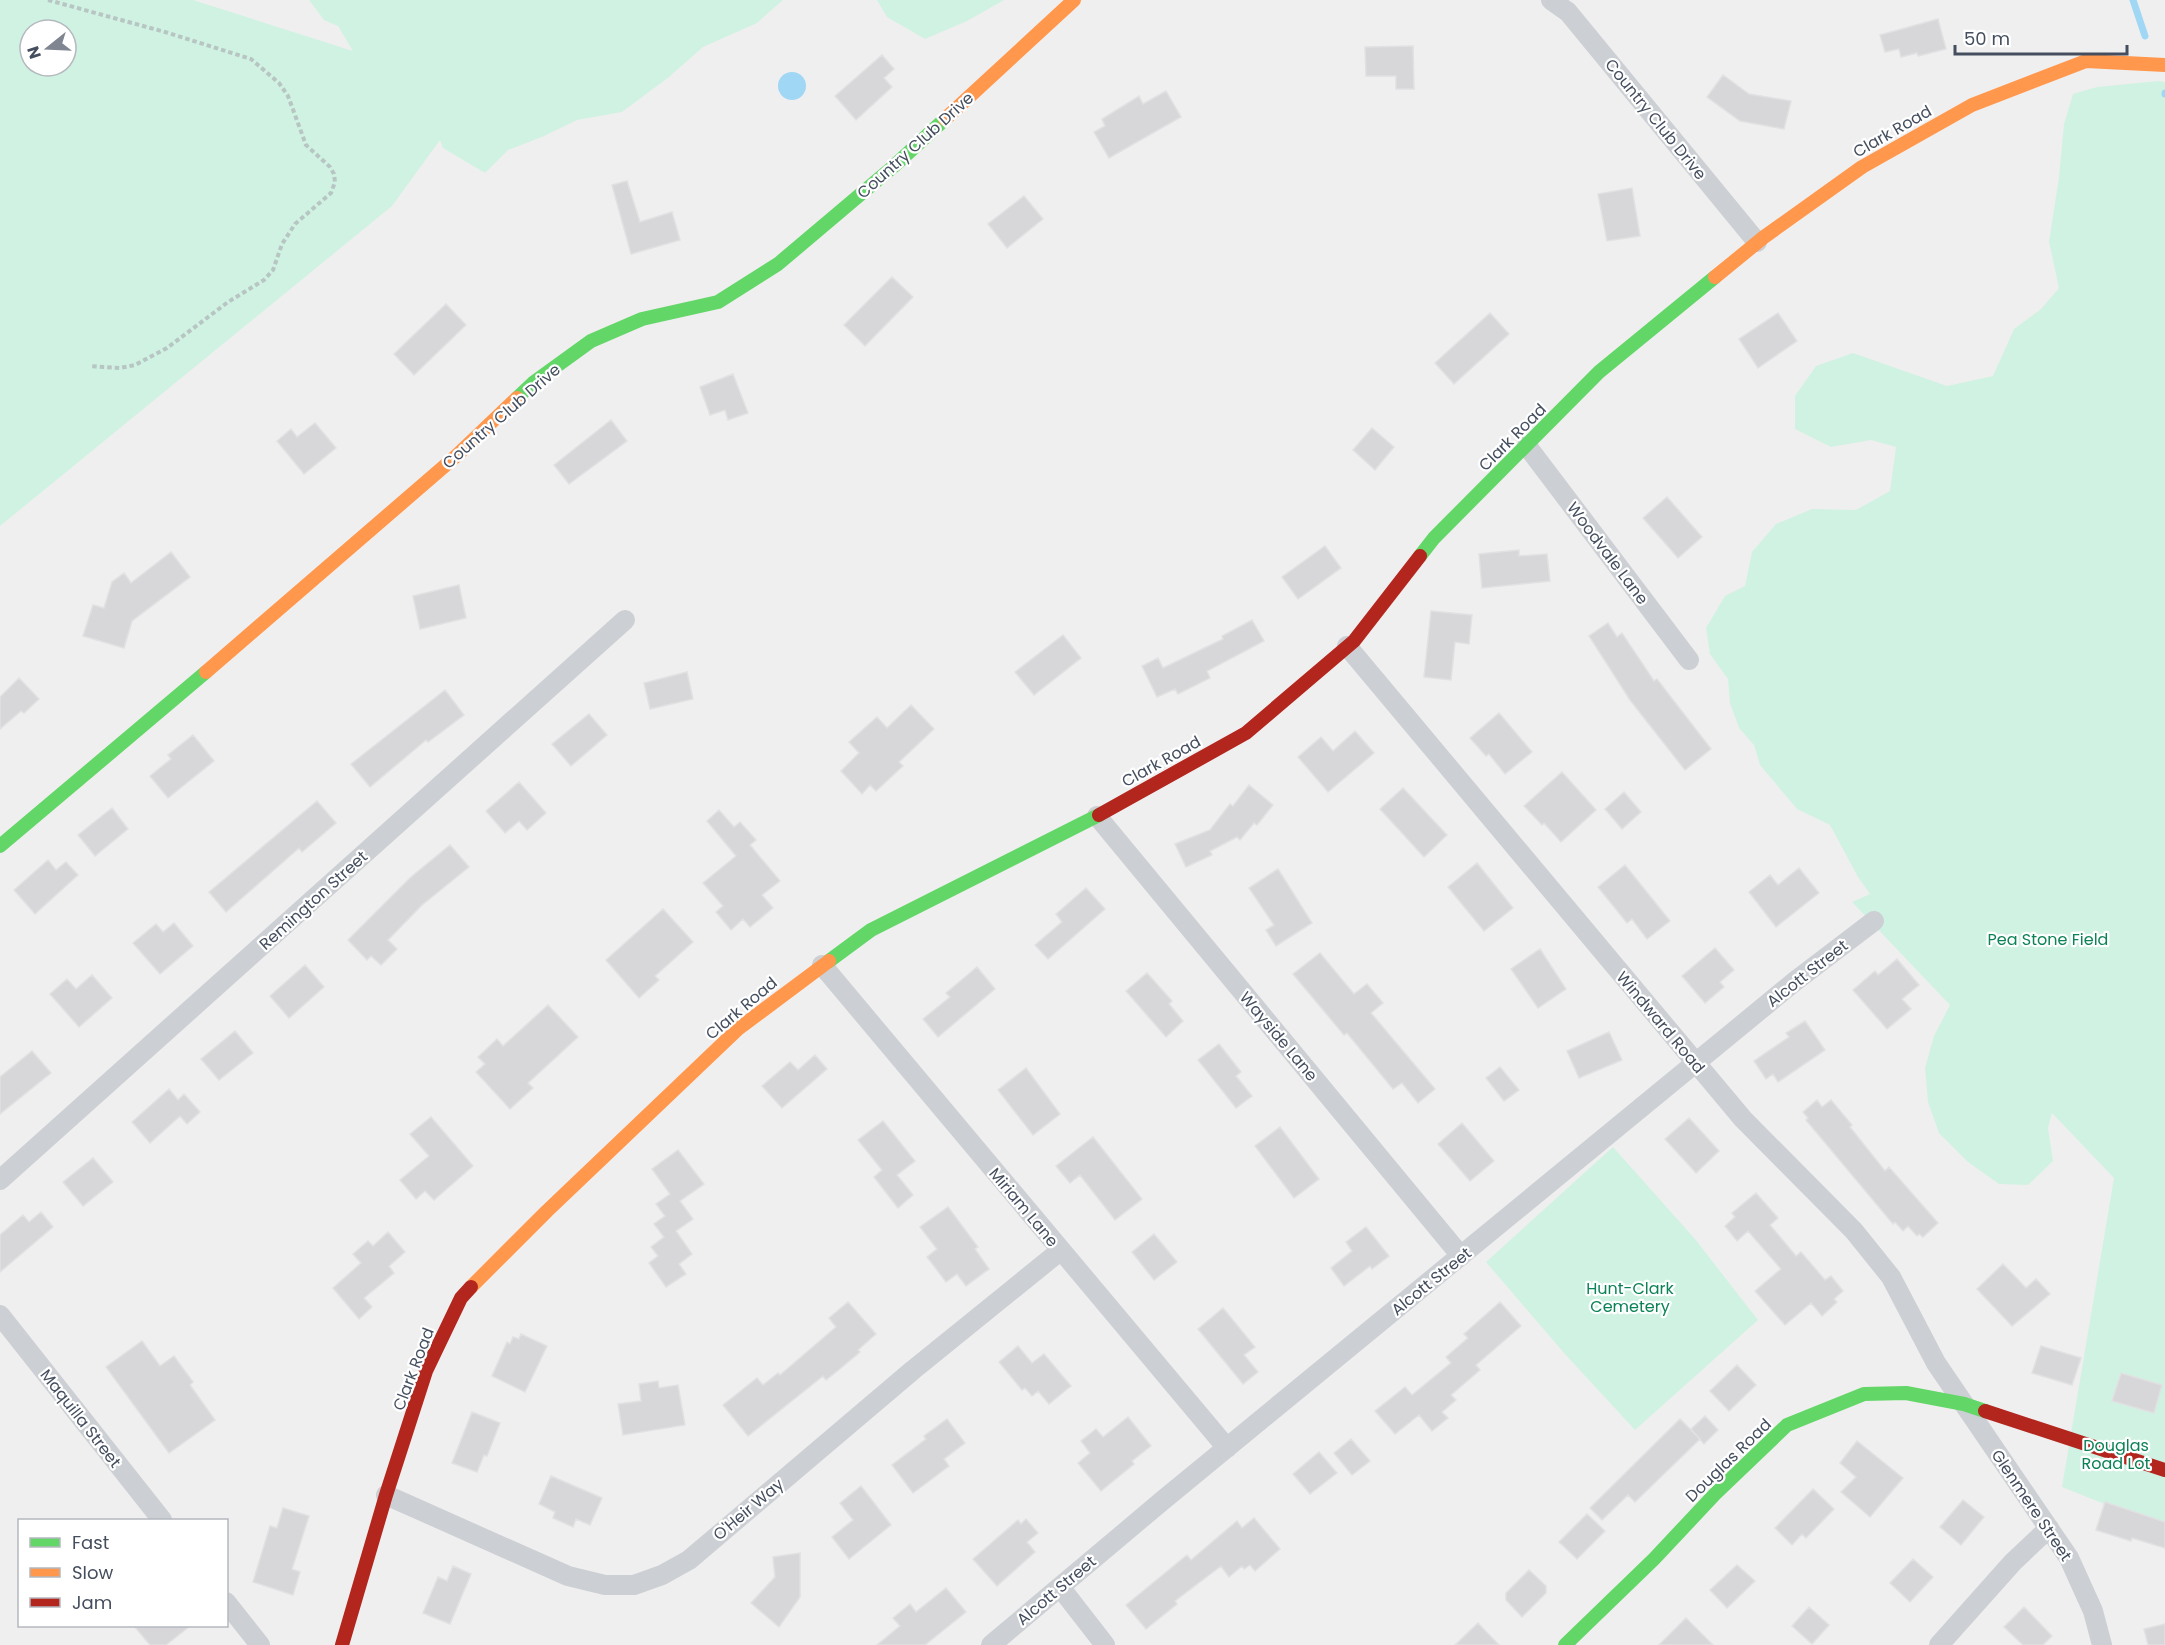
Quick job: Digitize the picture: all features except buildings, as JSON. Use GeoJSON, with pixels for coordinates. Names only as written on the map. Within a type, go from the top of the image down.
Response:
{"type":"FeatureCollection","features":[{"type":"Feature","properties":{"kind":"street","name":"Country Club Drive"},"geometry":{"type":"LineString","coordinates":[[0,846],[148,722],[455,457],[532,383],[591,341],[642,319],[718,302],[778,264],[894,166],[1074,0]]}},
{"type":"Feature","properties":{"kind":"street","name":"Country Club Drive"},"geometry":{"type":"LineString","coordinates":[[1551,0],[1568,12],[1757,242]]}},
{"type":"Feature","properties":{"kind":"street","name":"Clark Road"},"geometry":{"type":"LineString","coordinates":[[342,1645],[386,1495],[426,1371],[461,1298],[547,1211],[738,1029],[871,930],[1097,816],[1246,733],[1354,641],[1434,538],[1599,372],[1757,242],[1862,167],[1972,105],[2086,61],[2165,65]]}},
{"type":"Feature","properties":{"kind":"street","name":"Woodvale Lane"},"geometry":{"type":"LineString","coordinates":[[1527,446],[1689,660]]}},
{"type":"Feature","properties":{"kind":"street","name":"Remington Street"},"geometry":{"type":"LineString","coordinates":[[0,1180],[625,620]]}},
{"type":"Feature","properties":{"kind":"street","name":"Windward Road"},"geometry":{"type":"LineString","coordinates":[[1347,646],[1743,1119],[1854,1231],[1891,1277],[1936,1363],[1964,1404]]}},
{"type":"Feature","properties":{"kind":"street","name":"Wayside Lane"},"geometry":{"type":"LineString","coordinates":[[1097,816],[1461,1256]]}},
{"type":"Feature","properties":{"kind":"street","name":"Alcott Street"},"geometry":{"type":"LineString","coordinates":[[991,1645],[1794,982],[1874,921]]}},
{"type":"Feature","properties":{"kind":"street","name":"Miriam Lane"},"geometry":{"type":"LineString","coordinates":[[822,965],[1227,1448]]}},
{"type":"Feature","properties":{"kind":"street","name":"O'Heir Way"},"geometry":{"type":"LineString","coordinates":[[386,1495],[568,1576],[605,1585],[634,1585],[662,1575],[689,1560],[913,1370],[1060,1251]]}},
{"type":"Feature","properties":{"kind":"street","name":"Maquilla Street"},"geometry":{"type":"LineString","coordinates":[[0,1315],[160,1519]]}},
{"type":"Feature","properties":{"kind":"street","name":"Douglas Road"},"geometry":{"type":"LineString","coordinates":[[1565,1645],[1787,1425],[1864,1394],[1906,1393],[1964,1404],[2165,1470]]}},
{"type":"Feature","properties":{"kind":"street","name":"Glenmere Street"},"geometry":{"type":"LineString","coordinates":[[1964,1404],[2049,1528],[2074,1569],[2093,1611],[2102,1645]]}},
{"type":"Feature","properties":{"kind":"street"},"geometry":{"type":"LineString","coordinates":[[1939,1645],[2013,1562],[2049,1528]]}},
{"type":"Feature","properties":{"kind":"street"},"geometry":{"type":"LineString","coordinates":[[1060,1587],[1105,1645]]}},
{"type":"Feature","properties":{"kind":"street"},"geometry":{"type":"LineString","coordinates":[[228,1605],[260,1645]]}},
{"type":"Feature","properties":{"kind":"path"},"geometry":{"type":"LineString","coordinates":[[48,0],[176,35],[251,59],[279,83],[288,96],[306,145],[330,166],[335,182],[330,193],[295,224],[282,244],[273,270],[264,280],[228,302],[167,348],[135,365],[120,368],[90,366]]}},
{"type":"Feature","properties":{"kind":"green space"},"geometry":{"type":"Polygon","coordinates":[[[0,0],[193,0],[353,51],[338,26],[324,20],[309,0],[783,0],[757,23],[703,47],[669,77],[622,112],[577,120],[508,150],[485,173],[443,148],[440,140],[392,206],[0,526],[0,0]]]}},
{"type":"Feature","properties":{"kind":"green space"},"geometry":{"type":"Polygon","coordinates":[[[877,0],[1004,0],[967,21],[925,39],[887,17],[877,0]]]}},
{"type":"Feature","properties":{"kind":"green space"},"geometry":{"type":"Polygon","coordinates":[[[2165,82],[2165,1528],[2062,1487],[2114,1178],[2052,1113],[2048,1128],[2053,1161],[2028,1185],[1999,1184],[1968,1162],[1939,1133],[1928,1102],[1925,1068],[1934,1036],[1950,1005],[1852,902],[1870,894],[1858,877],[1830,825],[1797,809],[1760,765],[1754,745],[1739,728],[1730,703],[1728,679],[1710,654],[1706,628],[1725,596],[1745,586],[1752,552],[1776,524],[1812,509],[1856,510],[1890,491],[1896,447],[1871,440],[1831,447],[1795,429],[1795,396],[1816,366],[1853,353],[1947,386],[1993,376],[2014,329],[2041,309],[2059,288],[2049,242],[2064,124],[2073,94],[2097,87],[2165,82]]]}},
{"type":"Feature","properties":{"kind":"green space","name":"Hunt-Clark Cemetery"},"geometry":{"type":"Polygon","coordinates":[[[1613,1147],[1695,1239],[1758,1320],[1635,1430],[1564,1353],[1486,1262],[1613,1147]]]}},
{"type":"Feature","properties":{"kind":"water"},"geometry":{"type":"Polygon","coordinates":[[[792,72],[802,76],[806,86],[802,96],[792,100],[782,96],[778,86],[782,76],[792,72]]]}},
{"type":"Feature","properties":{"kind":"waterway"},"geometry":{"type":"LineString","coordinates":[[2133,0],[2145,36]]}},
{"type":"Feature","properties":{"kind":"traffic: fast"},"geometry":{"type":"LineString","coordinates":[[517,398],[533,383],[591,341],[642,319],[718,302],[778,264],[894,166],[945,119]]}},
{"type":"Feature","properties":{"kind":"traffic: fast"},"geometry":{"type":"LineString","coordinates":[[1420,556],[1434,538],[1599,372],[1715,277]]}},
{"type":"Feature","properties":{"kind":"traffic: fast"},"geometry":{"type":"LineString","coordinates":[[0,846],[206,672]]}},
{"type":"Feature","properties":{"kind":"traffic: fast"},"geometry":{"type":"LineString","coordinates":[[829,961],[871,930],[1099,815]]}},
{"type":"Feature","properties":{"kind":"traffic: fast"},"geometry":{"type":"LineString","coordinates":[[1565,1645],[1787,1425],[1864,1394],[1906,1393],[1964,1404],[1985,1411]]}},
{"type":"Feature","properties":{"kind":"traffic: slow"},"geometry":{"type":"LineString","coordinates":[[945,119],[1074,0]]}},
{"type":"Feature","properties":{"kind":"traffic: slow"},"geometry":{"type":"LineString","coordinates":[[1715,277],[1764,237],[1862,167],[1972,105],[2086,61],[2165,65]]}},
{"type":"Feature","properties":{"kind":"traffic: slow"},"geometry":{"type":"LineString","coordinates":[[206,672],[455,457],[517,398]]}},
{"type":"Feature","properties":{"kind":"traffic: slow"},"geometry":{"type":"LineString","coordinates":[[471,1287],[547,1211],[738,1029],[829,961]]}},
{"type":"Feature","properties":{"kind":"traffic: jam"},"geometry":{"type":"LineString","coordinates":[[1099,815],[1246,733],[1354,641],[1420,556]]}},
{"type":"Feature","properties":{"kind":"traffic: jam"},"geometry":{"type":"LineString","coordinates":[[342,1645],[386,1495],[426,1371],[461,1298],[471,1287]]}},
{"type":"Feature","properties":{"kind":"traffic: jam"},"geometry":{"type":"LineString","coordinates":[[1985,1411],[2165,1470]]}},
{"type":"Feature","properties":{"kind":"park label","name":"Pea Stone Field"},"geometry":{"type":"Point","coordinates":[2048,939]}},
{"type":"Feature","properties":{"kind":"park label","name":"Douglas Road Lot"},"geometry":{"type":"Point","coordinates":[2116,1454]}}]}
